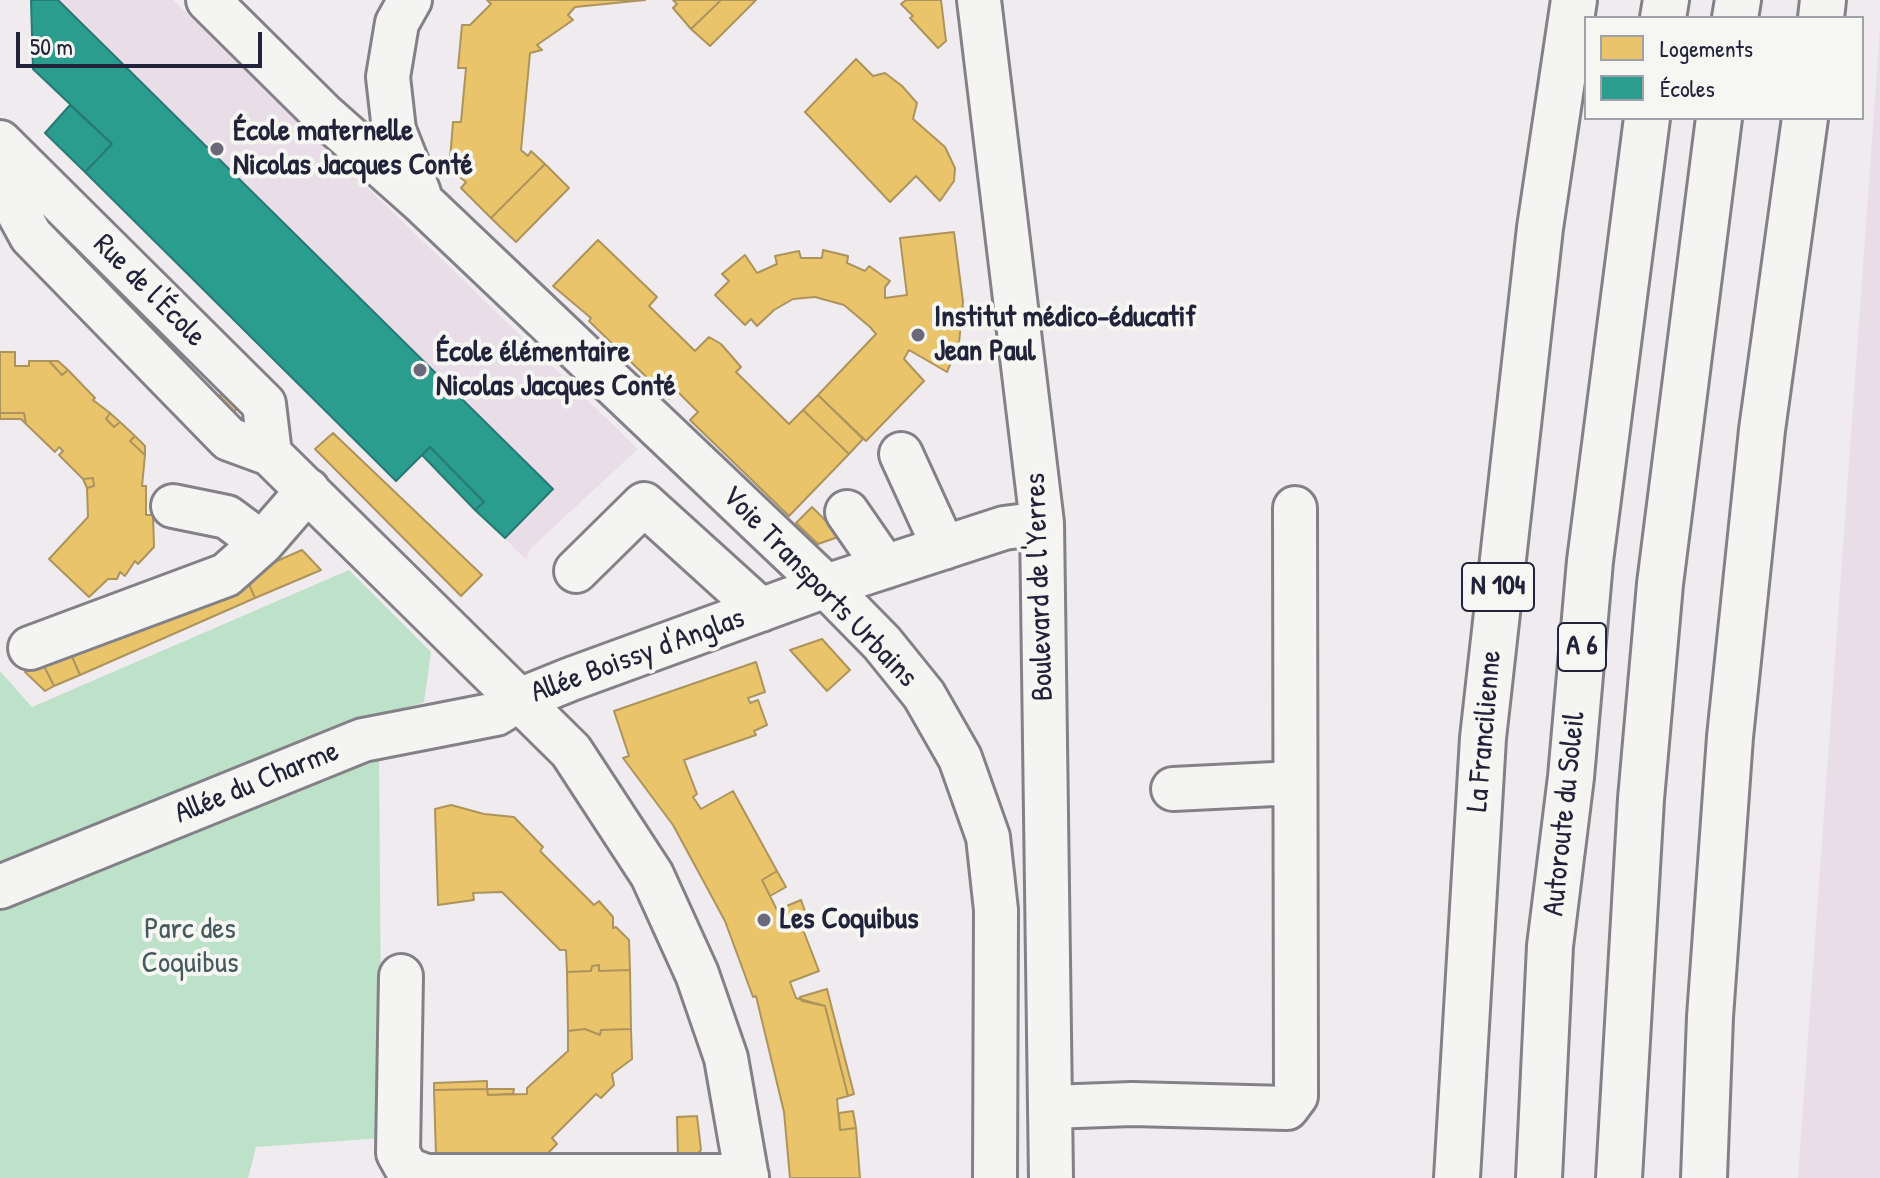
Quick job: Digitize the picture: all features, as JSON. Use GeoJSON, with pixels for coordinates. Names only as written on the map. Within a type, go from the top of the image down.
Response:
{"type":"FeatureCollection","features":[{"type":"Feature","properties":{"kind":"highway","name":"La Francilienne"},"geometry":{"type":"LineString","coordinates":[[1457,1178],[1467,967],[1491,664],[1538,244],[1574,0]]}},
{"type":"Feature","properties":{"kind":"highway","name":"Autoroute du Soleil"},"geometry":{"type":"LineString","coordinates":[[1539,1178],[1550,946],[1571,777],[1593,531],[1647,120]]}},
{"type":"Feature","properties":{"kind":"highway"},"geometry":{"type":"LineString","coordinates":[[1619,1178],[1641,799],[1660,584],[1719,120]]}},
{"type":"Feature","properties":{"kind":"highway"},"geometry":{"type":"LineString","coordinates":[[1704,1178],[1710,1017],[1730,737],[1762,430],[1805,120]]}},
{"type":"Feature","properties":{"kind":"street","name":"Voie Transports Urbains"},"geometry":{"type":"LineString","coordinates":[[208,0],[324,115],[422,202],[826,586],[882,643],[924,695],[960,758],[988,837],[996,910],[995,1178]]}},
{"type":"Feature","properties":{"kind":"street","name":"Boulevard de l'Yerres"},"geometry":{"type":"LineString","coordinates":[[979,0],[1042,523],[1051,1178]]}},
{"type":"Feature","properties":{"kind":"street","name":"Voie Transports Urbains"},"geometry":{"type":"LineString","coordinates":[[393,8],[388,77],[394,130],[422,202]]}},
{"type":"Feature","properties":{"kind":"street","name":"Rue de l'École"},"geometry":{"type":"LineString","coordinates":[[0,142],[264,404],[270,454]]}},
{"type":"Feature","properties":{"kind":"street","name":"Rue de l'École"},"geometry":{"type":"LineString","coordinates":[[0,155],[12,203],[31,236],[229,439],[270,454],[519,700]]}},
{"type":"Feature","properties":{"kind":"street"},"geometry":{"type":"LineString","coordinates":[[901,454],[944,548]]}},
{"type":"Feature","properties":{"kind":"street"},"geometry":{"type":"LineString","coordinates":[[30,648],[226,575],[262,543],[308,490]]}},
{"type":"Feature","properties":{"kind":"street"},"geometry":{"type":"LineString","coordinates":[[576,571],[644,504],[761,610]]}},
{"type":"Feature","properties":{"kind":"street"},"geometry":{"type":"LineString","coordinates":[[173,506],[227,517],[262,543]]}},
{"type":"Feature","properties":{"kind":"street"},"geometry":{"type":"LineString","coordinates":[[1050,1107],[1132,1104],[1287,1108],[1296,1096],[1295,508]]}},
{"type":"Feature","properties":{"kind":"street"},"geometry":{"type":"LineString","coordinates":[[847,512],[885,567]]}},
{"type":"Feature","properties":{"kind":"street","name":"Allée Boissy d'Anglas"},"geometry":{"type":"LineString","coordinates":[[747,1177],[726,1058],[697,974],[652,875],[571,751],[519,700],[826,586],[1004,528],[1042,523]]}},
{"type":"Feature","properties":{"kind":"street","name":"Allée du Charme"},"geometry":{"type":"LineString","coordinates":[[0,887],[363,740],[496,714],[519,700]]}},
{"type":"Feature","properties":{"kind":"street"},"geometry":{"type":"LineString","coordinates":[[1173,789],[1295,783]]}},
{"type":"Feature","properties":{"kind":"street"},"geometry":{"type":"LineString","coordinates":[[401,976],[398,1153],[407,1169],[426,1176],[747,1177]]}},
{"type":"Feature","properties":{"kind":"shaded area","name":"École élémentaire Nicolas Jacques Conté"},"geometry":{"type":"Polygon","coordinates":[[[31,0],[173,0],[638,449],[531,548],[526,560],[422,455],[396,481],[85,172],[111,144],[33,69],[31,0]]]}},
{"type":"Feature","properties":{"kind":"shaded area"},"geometry":{"type":"Polygon","coordinates":[[[1880,27],[1880,1178],[1798,1178],[1880,27]]]}},
{"type":"Feature","properties":{"kind":"green space","name":"Parc des Coquibus"},"geometry":{"type":"Polygon","coordinates":[[[349,570],[431,652],[424,702],[372,719],[379,757],[382,1138],[256,1147],[248,1178],[0,1178],[0,671],[32,707],[349,570]]]}},
{"type":"Feature","properties":{"kind":"building: Logements"},"geometry":{"type":"Polygon","coordinates":[[[487,0],[645,0],[575,7],[568,15],[573,20],[537,45],[542,50],[530,53],[521,150],[528,156],[531,151],[545,164],[491,218],[461,188],[466,182],[457,175],[460,160],[450,160],[453,122],[461,122],[466,68],[458,68],[462,25],[470,25],[491,4],[487,0]]]}},
{"type":"Feature","properties":{"kind":"building: Logements"},"geometry":{"type":"Polygon","coordinates":[[[673,0],[721,0],[691,29],[673,8],[677,4],[673,0]]]}},
{"type":"Feature","properties":{"kind":"building: Logements"},"geometry":{"type":"Polygon","coordinates":[[[721,0],[756,0],[710,46],[691,29],[721,0]]]}},
{"type":"Feature","properties":{"kind":"building: Logements"},"geometry":{"type":"Polygon","coordinates":[[[906,0],[941,0],[946,41],[938,48],[910,18],[913,16],[901,4],[906,0]]]}},
{"type":"Feature","properties":{"kind":"building: Logements"},"geometry":{"type":"Polygon","coordinates":[[[856,59],[873,76],[885,73],[902,86],[917,103],[913,119],[945,147],[955,168],[954,181],[940,201],[916,176],[890,202],[805,112],[856,59]]]}},
{"type":"Feature","properties":{"kind":"building: Logements"},"geometry":{"type":"Polygon","coordinates":[[[545,164],[569,188],[516,242],[491,218],[545,164]]]}},
{"type":"Feature","properties":{"kind":"building: Logements","name":"Institut médico-éducatif Jean Paul"},"geometry":{"type":"Polygon","coordinates":[[[954,232],[963,302],[959,343],[947,372],[909,350],[904,359],[924,381],[866,441],[818,395],[876,334],[870,327],[844,305],[815,297],[793,299],[774,310],[757,326],[751,319],[745,325],[715,295],[729,281],[722,274],[745,255],[757,273],[777,264],[775,256],[799,251],[801,258],[822,258],[823,250],[848,256],[847,263],[865,271],[869,266],[890,281],[885,287],[885,298],[907,295],[900,238],[954,232]]]}},
{"type":"Feature","properties":{"kind":"building: Logements"},"geometry":{"type":"Polygon","coordinates":[[[598,240],[657,297],[649,306],[695,351],[709,337],[721,344],[741,367],[736,372],[789,424],[803,410],[849,454],[789,516],[690,420],[698,412],[677,391],[669,399],[589,321],[591,318],[553,286],[598,240]]]}},
{"type":"Feature","properties":{"kind":"building: Logements"},"geometry":{"type":"Polygon","coordinates":[[[0,352],[15,352],[15,366],[29,366],[29,361],[49,361],[62,375],[68,370],[95,398],[93,400],[110,413],[106,419],[114,427],[120,422],[135,436],[130,441],[145,455],[142,486],[146,486],[146,515],[153,515],[154,547],[138,564],[135,561],[125,576],[120,572],[117,579],[108,579],[89,597],[49,559],[88,517],[87,488],[94,486],[93,478],[83,479],[59,455],[63,451],[59,447],[55,452],[26,424],[24,413],[0,413],[0,352]]]}},
{"type":"Feature","properties":{"kind":"building: Logements"},"geometry":{"type":"Polygon","coordinates":[[[49,361],[58,361],[68,370],[62,375],[49,361]]]}},
{"type":"Feature","properties":{"kind":"building: Logements"},"geometry":{"type":"Polygon","coordinates":[[[227,392],[239,406],[230,417],[214,399],[227,392]]]}},
{"type":"Feature","properties":{"kind":"building: Logements"},"geometry":{"type":"Polygon","coordinates":[[[818,395],[863,439],[849,454],[803,410],[818,395]]]}},
{"type":"Feature","properties":{"kind":"building: Logements"},"geometry":{"type":"Polygon","coordinates":[[[0,413],[24,413],[26,424],[21,419],[0,419],[0,413]]]}},
{"type":"Feature","properties":{"kind":"building: Logements"},"geometry":{"type":"Polygon","coordinates":[[[110,413],[120,422],[114,427],[106,419],[110,413]]]}},
{"type":"Feature","properties":{"kind":"building: Logements"},"geometry":{"type":"Polygon","coordinates":[[[333,433],[482,575],[461,596],[315,449],[333,433]]]}},
{"type":"Feature","properties":{"kind":"building: Logements"},"geometry":{"type":"Polygon","coordinates":[[[135,436],[145,446],[145,455],[130,441],[135,436]]]}},
{"type":"Feature","properties":{"kind":"building: Logements"},"geometry":{"type":"Polygon","coordinates":[[[93,478],[94,486],[87,488],[83,479],[93,478]]]}},
{"type":"Feature","properties":{"kind":"building: Logements"},"geometry":{"type":"Polygon","coordinates":[[[812,507],[841,536],[818,544],[796,523],[812,507]]]}},
{"type":"Feature","properties":{"kind":"building: Logements"},"geometry":{"type":"Polygon","coordinates":[[[302,550],[321,570],[255,598],[245,575],[302,550]]]}},
{"type":"Feature","properties":{"kind":"building: Logements"},"geometry":{"type":"Polygon","coordinates":[[[245,575],[255,598],[80,675],[70,652],[245,575]]]}},
{"type":"Feature","properties":{"kind":"building: Logements"},"geometry":{"type":"Polygon","coordinates":[[[822,639],[850,670],[827,691],[790,650],[822,639]]]}},
{"type":"Feature","properties":{"kind":"building: Logements"},"geometry":{"type":"Polygon","coordinates":[[[70,652],[80,675],[54,686],[43,664],[70,652]]]}},
{"type":"Feature","properties":{"kind":"building: Logements","name":"Les Coquibus"},"geometry":{"type":"Polygon","coordinates":[[[756,662],[765,692],[748,698],[750,703],[758,700],[767,725],[754,731],[756,735],[684,760],[697,794],[693,797],[701,809],[733,791],[777,871],[762,880],[777,910],[801,900],[808,919],[800,922],[819,971],[790,982],[796,998],[825,1006],[848,1096],[837,1099],[840,1130],[856,1128],[860,1178],[790,1178],[784,1112],[756,996],[753,997],[725,921],[673,825],[623,758],[629,756],[614,711],[756,662]]]}},
{"type":"Feature","properties":{"kind":"building: Logements"},"geometry":{"type":"Polygon","coordinates":[[[43,664],[54,686],[45,691],[25,672],[43,664]]]}},
{"type":"Feature","properties":{"kind":"building: Logements"},"geometry":{"type":"Polygon","coordinates":[[[451,805],[484,814],[514,817],[543,847],[540,851],[594,905],[599,901],[613,917],[613,928],[616,927],[629,940],[630,970],[599,971],[599,965],[592,966],[591,971],[567,972],[566,950],[560,950],[502,892],[473,893],[474,900],[438,905],[435,809],[451,805]]]}},
{"type":"Feature","properties":{"kind":"building: Logements"},"geometry":{"type":"Polygon","coordinates":[[[777,871],[786,887],[770,896],[762,880],[777,871]]]}},
{"type":"Feature","properties":{"kind":"building: Logements"},"geometry":{"type":"Polygon","coordinates":[[[599,965],[599,971],[630,970],[631,1029],[601,1030],[600,1035],[585,1029],[568,1031],[567,972],[591,971],[592,966],[599,965]]]}},
{"type":"Feature","properties":{"kind":"building: Logements"},"geometry":{"type":"Polygon","coordinates":[[[827,989],[854,1094],[848,1096],[825,1006],[802,1001],[800,997],[827,989]]]}},
{"type":"Feature","properties":{"kind":"building: Logements"},"geometry":{"type":"Polygon","coordinates":[[[585,1029],[600,1035],[601,1030],[631,1029],[632,1059],[612,1074],[614,1085],[601,1098],[596,1094],[552,1138],[557,1144],[547,1154],[436,1156],[434,1090],[487,1089],[488,1095],[527,1094],[527,1088],[568,1051],[568,1031],[585,1029]]]}},
{"type":"Feature","properties":{"kind":"building: Logements"},"geometry":{"type":"Polygon","coordinates":[[[487,1081],[487,1089],[434,1090],[434,1083],[487,1081]]]}},
{"type":"Feature","properties":{"kind":"building: Logements"},"geometry":{"type":"Polygon","coordinates":[[[487,1089],[514,1089],[513,1094],[488,1095],[487,1089]]]}},
{"type":"Feature","properties":{"kind":"building: Logements"},"geometry":{"type":"Polygon","coordinates":[[[853,1111],[856,1128],[840,1130],[839,1113],[853,1111]]]}},
{"type":"Feature","properties":{"kind":"building: Logements"},"geometry":{"type":"Polygon","coordinates":[[[697,1116],[701,1150],[694,1157],[678,1157],[677,1117],[697,1116]]]}},
{"type":"Feature","properties":{"kind":"building: Écoles"},"geometry":{"type":"Polygon","coordinates":[[[31,0],[58,0],[553,489],[505,538],[475,510],[484,502],[430,447],[396,481],[85,172],[112,144],[33,69],[31,0]]]}},
{"type":"Feature","properties":{"kind":"building: Écoles"},"geometry":{"type":"Polygon","coordinates":[[[70,105],[112,144],[85,172],[45,133],[70,105]]]}},
{"type":"Feature","properties":{"kind":"building: Écoles"},"geometry":{"type":"Polygon","coordinates":[[[430,447],[484,502],[475,510],[422,455],[430,447]]]}},
{"type":"Feature","properties":{"kind":"place","name":"École maternelle Nicolas Jacques Conté"},"geometry":{"type":"Point","coordinates":[217,149]}},
{"type":"Feature","properties":{"kind":"place","name":"Institut médico-éducatif Jean Paul"},"geometry":{"type":"Point","coordinates":[918,335]}},
{"type":"Feature","properties":{"kind":"place","name":"École élémentaire Nicolas Jacques Conté"},"geometry":{"type":"Point","coordinates":[420,370]}},
{"type":"Feature","properties":{"kind":"place","name":"Les Coquibus"},"geometry":{"type":"Point","coordinates":[764,920]}}]}
